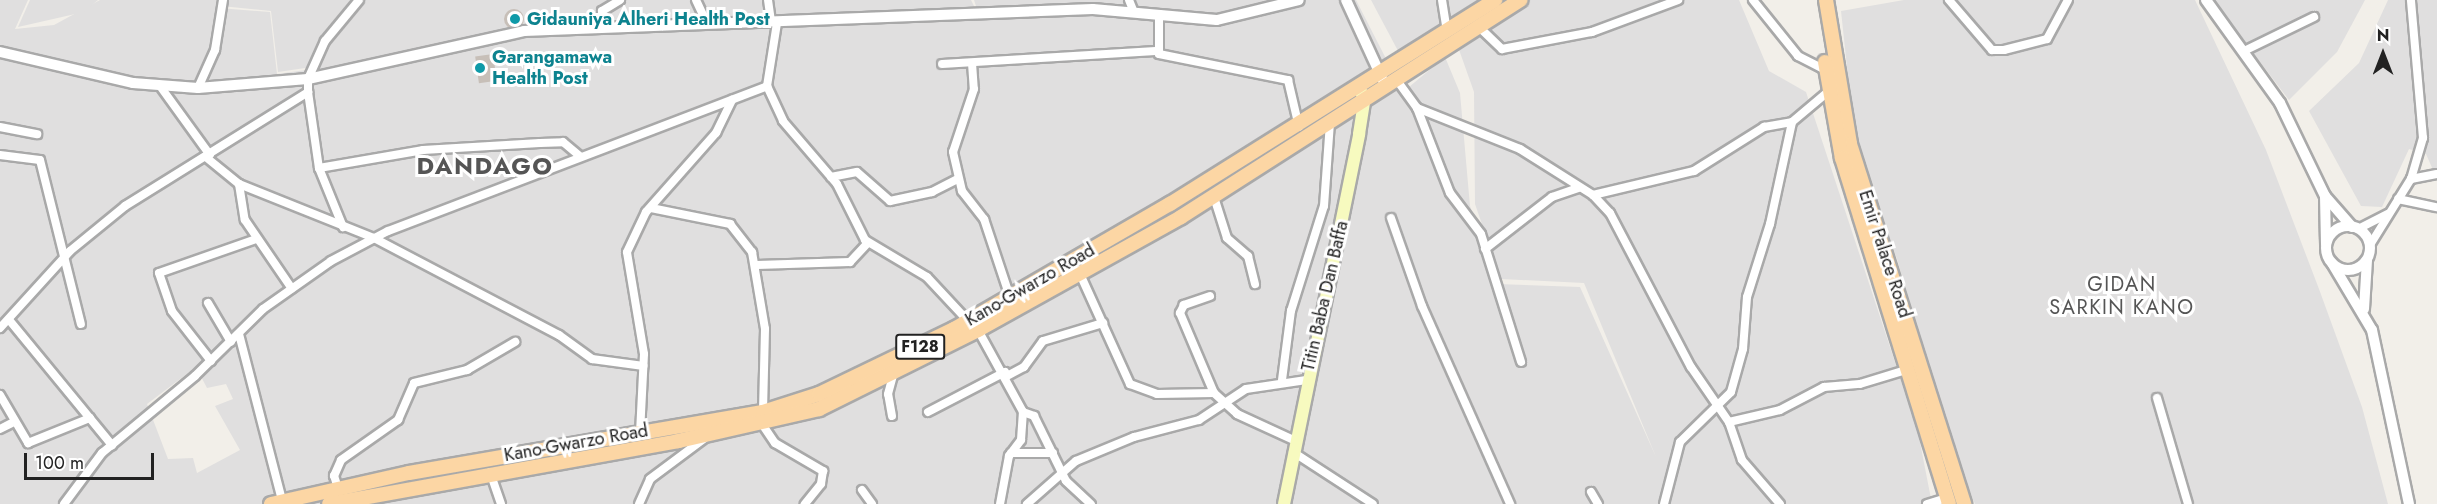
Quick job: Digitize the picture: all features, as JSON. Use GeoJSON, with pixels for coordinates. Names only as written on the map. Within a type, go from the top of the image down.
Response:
{"type":"FeatureCollection","features":[{"type":"Feature","properties":{"kind":"main road","name":"Kano-Gwarzo Road"},"geometry":{"type":"LineString","coordinates":[[1388,80],[1447,32],[1495,0]]}},
{"type":"Feature","properties":{"kind":"main road","name":"Kano-Gwarzo Road"},"geometry":{"type":"LineString","coordinates":[[328,504],[689,432],[819,409],[893,375],[973,325],[1010,297],[1299,127],[1388,80],[1479,27],[1520,0]]}},
{"type":"Feature","properties":{"kind":"main road","name":"Emir Palace Road"},"geometry":{"type":"LineString","coordinates":[[1817,0],[1831,72],[1850,144],[1964,504]]}},
{"type":"Feature","properties":{"kind":"main road","name":"Emir Palace Road"},"geometry":{"type":"LineString","coordinates":[[1826,0],[1831,72],[1829,91],[1842,158],[1948,501]]}},
{"type":"Feature","properties":{"kind":"main road","name":"Kano-Gwarzo Road"},"geometry":{"type":"LineString","coordinates":[[277,502],[338,488],[640,434],[712,433],[763,418],[973,325],[1080,274],[1214,197],[1330,123],[1362,95]]}},
{"type":"Feature","properties":{"kind":"main road","name":"Titin Baba Dan Baffa"},"geometry":{"type":"LineString","coordinates":[[1284,504],[1362,95]]}},
{"type":"Feature","properties":{"kind":"main road"},"geometry":{"type":"LineString","coordinates":[[1144,219],[1153,233]]}},
{"type":"Feature","properties":{"kind":"street"},"geometry":{"type":"LineString","coordinates":[[198,88],[214,50],[223,0]]}},
{"type":"Feature","properties":{"kind":"street"},"geometry":{"type":"LineString","coordinates":[[343,227],[319,168],[308,79],[325,41],[358,0]]}},
{"type":"Feature","properties":{"kind":"street"},"geometry":{"type":"LineString","coordinates":[[602,26],[602,11],[620,0]]}},
{"type":"Feature","properties":{"kind":"street"},"geometry":{"type":"LineString","coordinates":[[696,0],[707,24]]}},
{"type":"Feature","properties":{"kind":"street"},"geometry":{"type":"LineString","coordinates":[[768,0],[774,22],[768,86],[783,121],[831,177],[868,243],[927,277],[973,325],[1006,374],[1023,412],[1022,440],[1011,453],[1000,504]]}},
{"type":"Feature","properties":{"kind":"street"},"geometry":{"type":"LineString","coordinates":[[0,52],[160,86],[198,88],[308,79],[473,38],[602,26],[774,22],[920,13],[1131,5],[1159,14],[1217,20],[1299,0]]}},
{"type":"Feature","properties":{"kind":"street"},"geometry":{"type":"LineString","coordinates":[[1346,0],[1388,80],[1417,108],[1520,148],[1578,188],[1593,195],[1610,213],[1716,405],[1729,422],[1748,470],[1780,504]]}},
{"type":"Feature","properties":{"kind":"street"},"geometry":{"type":"LineString","coordinates":[[1442,0],[1447,32]]}},
{"type":"Feature","properties":{"kind":"street"},"geometry":{"type":"LineString","coordinates":[[1479,27],[1502,49],[1592,32],[1678,0]]}},
{"type":"Feature","properties":{"kind":"street"},"geometry":{"type":"LineString","coordinates":[[1753,0],[1798,56],[1831,72]]}},
{"type":"Feature","properties":{"kind":"street"},"geometry":{"type":"LineString","coordinates":[[1949,0],[1992,50],[2004,51],[2047,39],[2068,0]]}},
{"type":"Feature","properties":{"kind":"street"},"geometry":{"type":"LineString","coordinates":[[2206,0],[2280,103],[2325,196],[2370,245]]}},
{"type":"Feature","properties":{"kind":"street"},"geometry":{"type":"LineString","coordinates":[[2409,504],[2364,309],[2370,245],[2411,179],[2424,110],[2411,0]]}},
{"type":"Feature","properties":{"kind":"street"},"geometry":{"type":"LineString","coordinates":[[1156,51],[1159,14]]}},
{"type":"Feature","properties":{"kind":"street"},"geometry":{"type":"LineString","coordinates":[[2244,51],[2314,17]]}},
{"type":"Feature","properties":{"kind":"street"},"geometry":{"type":"LineString","coordinates":[[942,64],[1156,51],[1191,64],[1288,80],[1299,127]]}},
{"type":"Feature","properties":{"kind":"street"},"geometry":{"type":"LineString","coordinates":[[972,63],[974,89],[955,136],[958,179],[984,219],[1010,297]]}},
{"type":"Feature","properties":{"kind":"street"},"geometry":{"type":"LineString","coordinates":[[160,86],[209,157],[238,184],[374,238],[551,330],[592,359],[644,366]]}},
{"type":"Feature","properties":{"kind":"street"},"geometry":{"type":"LineString","coordinates":[[64,504],[76,482],[112,445],[211,361],[239,334],[292,289],[374,238],[768,86]]}},
{"type":"Feature","properties":{"kind":"street"},"geometry":{"type":"LineString","coordinates":[[1593,195],[1694,171],[1764,127],[1792,122],[1829,91]]}},
{"type":"Feature","properties":{"kind":"street"},"geometry":{"type":"LineString","coordinates":[[0,327],[10,321],[66,255],[125,206],[209,157],[308,92]]}},
{"type":"Feature","properties":{"kind":"street"},"geometry":{"type":"LineString","coordinates":[[640,434],[644,366],[626,264],[638,226],[716,133],[732,100]]}},
{"type":"Feature","properties":{"kind":"street"},"geometry":{"type":"LineString","coordinates":[[1417,108],[1450,193],[1477,225],[1521,362]]}},
{"type":"Feature","properties":{"kind":"street"},"geometry":{"type":"LineString","coordinates":[[1664,504],[1680,442],[1716,405],[1728,399],[1743,349],[1747,297],[1770,224],[1792,122]]}},
{"type":"Feature","properties":{"kind":"street"},"geometry":{"type":"LineString","coordinates":[[1282,380],[1291,311],[1324,206],[1330,123]]}},
{"type":"Feature","properties":{"kind":"street"},"geometry":{"type":"LineString","coordinates":[[0,127],[37,134]]}},
{"type":"Feature","properties":{"kind":"street"},"geometry":{"type":"LineString","coordinates":[[319,168],[423,150],[563,142],[581,157]]}},
{"type":"Feature","properties":{"kind":"street"},"geometry":{"type":"LineString","coordinates":[[0,155],[39,159],[66,255],[81,324]]}},
{"type":"Feature","properties":{"kind":"street"},"geometry":{"type":"LineString","coordinates":[[831,177],[857,172],[890,201],[932,192],[958,179]]}},
{"type":"Feature","properties":{"kind":"street"},"geometry":{"type":"LineString","coordinates":[[2411,179],[2437,174]]}},
{"type":"Feature","properties":{"kind":"street"},"geometry":{"type":"LineString","coordinates":[[238,184],[245,220],[292,289]]}},
{"type":"Feature","properties":{"kind":"street"},"geometry":{"type":"LineString","coordinates":[[1485,249],[1552,197],[1578,188]]}},
{"type":"Feature","properties":{"kind":"street"},"geometry":{"type":"LineString","coordinates":[[2325,196],[2326,246],[2332,263],[2364,309]]}},
{"type":"Feature","properties":{"kind":"street"},"geometry":{"type":"LineString","coordinates":[[1214,197],[1227,238],[1248,256],[1255,284]]}},
{"type":"Feature","properties":{"kind":"street"},"geometry":{"type":"LineString","coordinates":[[2398,199],[2437,207]]}},
{"type":"Feature","properties":{"kind":"street"},"geometry":{"type":"LineString","coordinates":[[651,208],[730,224],[742,234],[757,265],[765,335],[763,418],[776,442],[824,471],[822,484],[805,504]]}},
{"type":"Feature","properties":{"kind":"street"},"geometry":{"type":"LineString","coordinates":[[2326,246],[2338,229],[2355,228],[2388,214]]}},
{"type":"Feature","properties":{"kind":"street"},"geometry":{"type":"LineString","coordinates":[[1391,218],[1422,306],[1510,504]]}},
{"type":"Feature","properties":{"kind":"street"},"geometry":{"type":"LineString","coordinates":[[211,361],[172,311],[159,274],[256,239]]}},
{"type":"Feature","properties":{"kind":"street"},"geometry":{"type":"LineString","coordinates":[[757,265],[850,262],[868,243]]}},
{"type":"Feature","properties":{"kind":"street"},"geometry":{"type":"LineString","coordinates":[[2332,263],[2348,270],[2367,260]]}},
{"type":"Feature","properties":{"kind":"street"},"geometry":{"type":"LineString","coordinates":[[1080,274],[1103,323],[1119,369],[1140,391],[1214,393]]}},
{"type":"Feature","properties":{"kind":"street"},"geometry":{"type":"LineString","coordinates":[[1210,297],[1184,305],[1180,313],[1214,393],[1224,403],[1295,447],[1373,504]]}},
{"type":"Feature","properties":{"kind":"street"},"geometry":{"type":"LineString","coordinates":[[208,303],[231,342]]}},
{"type":"Feature","properties":{"kind":"street"},"geometry":{"type":"LineString","coordinates":[[10,321],[112,445]]}},
{"type":"Feature","properties":{"kind":"street"},"geometry":{"type":"LineString","coordinates":[[928,412],[1024,367],[1043,341],[1103,323]]}},
{"type":"Feature","properties":{"kind":"street"},"geometry":{"type":"LineString","coordinates":[[239,334],[277,502]]}},
{"type":"Feature","properties":{"kind":"street"},"geometry":{"type":"LineString","coordinates":[[338,488],[334,476],[341,460],[398,420],[414,383],[468,369],[515,342]]}},
{"type":"Feature","properties":{"kind":"street"},"geometry":{"type":"LineString","coordinates":[[1729,422],[1780,410],[1815,389],[1860,384],[1909,369]]}},
{"type":"Feature","properties":{"kind":"street"},"geometry":{"type":"LineString","coordinates":[[892,416],[888,394],[893,375]]}},
{"type":"Feature","properties":{"kind":"street"},"geometry":{"type":"LineString","coordinates":[[1027,504],[1063,473],[1128,440],[1207,417],[1246,389],[1282,380],[1306,380]]}},
{"type":"Feature","properties":{"kind":"street"},"geometry":{"type":"LineString","coordinates":[[0,396],[12,423],[30,443],[90,418]]}},
{"type":"Feature","properties":{"kind":"street"},"geometry":{"type":"LineString","coordinates":[[2157,398],[2188,504]]}},
{"type":"Feature","properties":{"kind":"street"},"geometry":{"type":"LineString","coordinates":[[1023,412],[1034,416],[1063,473],[1090,504]]}},
{"type":"Feature","properties":{"kind":"street"},"geometry":{"type":"LineString","coordinates":[[0,429],[12,423]]}},
{"type":"Feature","properties":{"kind":"street"},"geometry":{"type":"LineString","coordinates":[[639,504],[650,478],[712,433]]}},
{"type":"Feature","properties":{"kind":"street"},"geometry":{"type":"LineString","coordinates":[[1011,453],[1053,453]]}},
{"type":"Feature","properties":{"kind":"street"},"geometry":{"type":"LineString","coordinates":[[490,472],[501,504]]}},
{"type":"Feature","properties":{"kind":"street"},"geometry":{"type":"LineString","coordinates":[[862,490],[872,504]]}},
{"type":"Feature","properties":{"kind":"street"},"geometry":{"type":"LineString","coordinates":[[1592,492],[1598,504]]}},
{"type":"Feature","properties":{"kind":"street"},"geometry":{"type":"LineString","coordinates":[[1927,504],[1948,501]]}},
{"type":"Feature","properties":{"kind":"shaded area"},"geometry":{"type":"Polygon","coordinates":[[[0,0],[28,0],[15,29],[54,25],[100,0],[219,0],[219,8],[270,12],[277,74],[313,69],[326,32],[355,0],[971,0],[980,18],[974,0],[1356,0],[1403,92],[1445,57],[1460,93],[1470,206],[1497,284],[1580,287],[1656,457],[1584,283],[1501,279],[1475,204],[1474,92],[1457,44],[1524,0],[1739,0],[1769,71],[1806,92],[1918,432],[1932,504],[0,504],[0,0]],[[196,367],[147,404],[168,459],[193,458],[197,473],[240,450],[215,406],[233,399],[226,384],[207,388],[196,367]]]}},
{"type":"Feature","properties":{"kind":"shaded area"},"geometry":{"type":"Polygon","coordinates":[[[30,0],[98,0],[84,12],[18,27],[30,0]]]}},
{"type":"Feature","properties":{"kind":"shaded area"},"geometry":{"type":"Polygon","coordinates":[[[221,0],[353,0],[325,31],[312,67],[278,72],[271,11],[221,6],[221,0]]]}},
{"type":"Feature","properties":{"kind":"shaded area"},"geometry":{"type":"Polygon","coordinates":[[[1371,0],[1495,0],[1405,64],[1371,0]]]}},
{"type":"Feature","properties":{"kind":"shaded area"},"geometry":{"type":"Polygon","coordinates":[[[1904,0],[2195,0],[2266,150],[2362,407],[2388,504],[1975,504],[1953,451],[1897,259],[1856,151],[1841,11],[1904,0]]]}},
{"type":"Feature","properties":{"kind":"shaded area"},"geometry":{"type":"Polygon","coordinates":[[[2213,0],[2365,0],[2337,52],[2289,100],[2213,0]]]}},
{"type":"Feature","properties":{"kind":"shaded area"},"geometry":{"type":"Polygon","coordinates":[[[2388,0],[2437,0],[2437,179],[2426,154],[2409,149],[2382,207],[2361,206],[2309,111],[2359,63],[2388,0]]]}},
{"type":"Feature","properties":{"kind":"building","name":"Gidauniya Alheri Health Post"},"geometry":{"type":"Polygon","coordinates":[[[514,9],[521,12],[524,19],[521,26],[514,29],[507,26],[504,19],[507,12],[514,9]]]}},
{"type":"Feature","properties":{"kind":"building","name":"Garangamawa Health Post"},"geometry":{"type":"Polygon","coordinates":[[[493,54],[497,81],[479,83],[475,57],[493,54]]]}},
{"type":"Feature","properties":{"kind":"place","name":"Gidauniya Alheri Health Post"},"geometry":{"type":"Point","coordinates":[515,19]}},
{"type":"Feature","properties":{"kind":"place","name":"Garangamawa Health Post"},"geometry":{"type":"Point","coordinates":[480,68]}},
{"type":"Feature","properties":{"kind":"district","name":"DANDAGO"},"geometry":{"type":"Point","coordinates":[485,166]}},
{"type":"Feature","properties":{"kind":"district","name":"GIDAN SARKIN KANO"},"geometry":{"type":"Point","coordinates":[2122,296]}}]}
